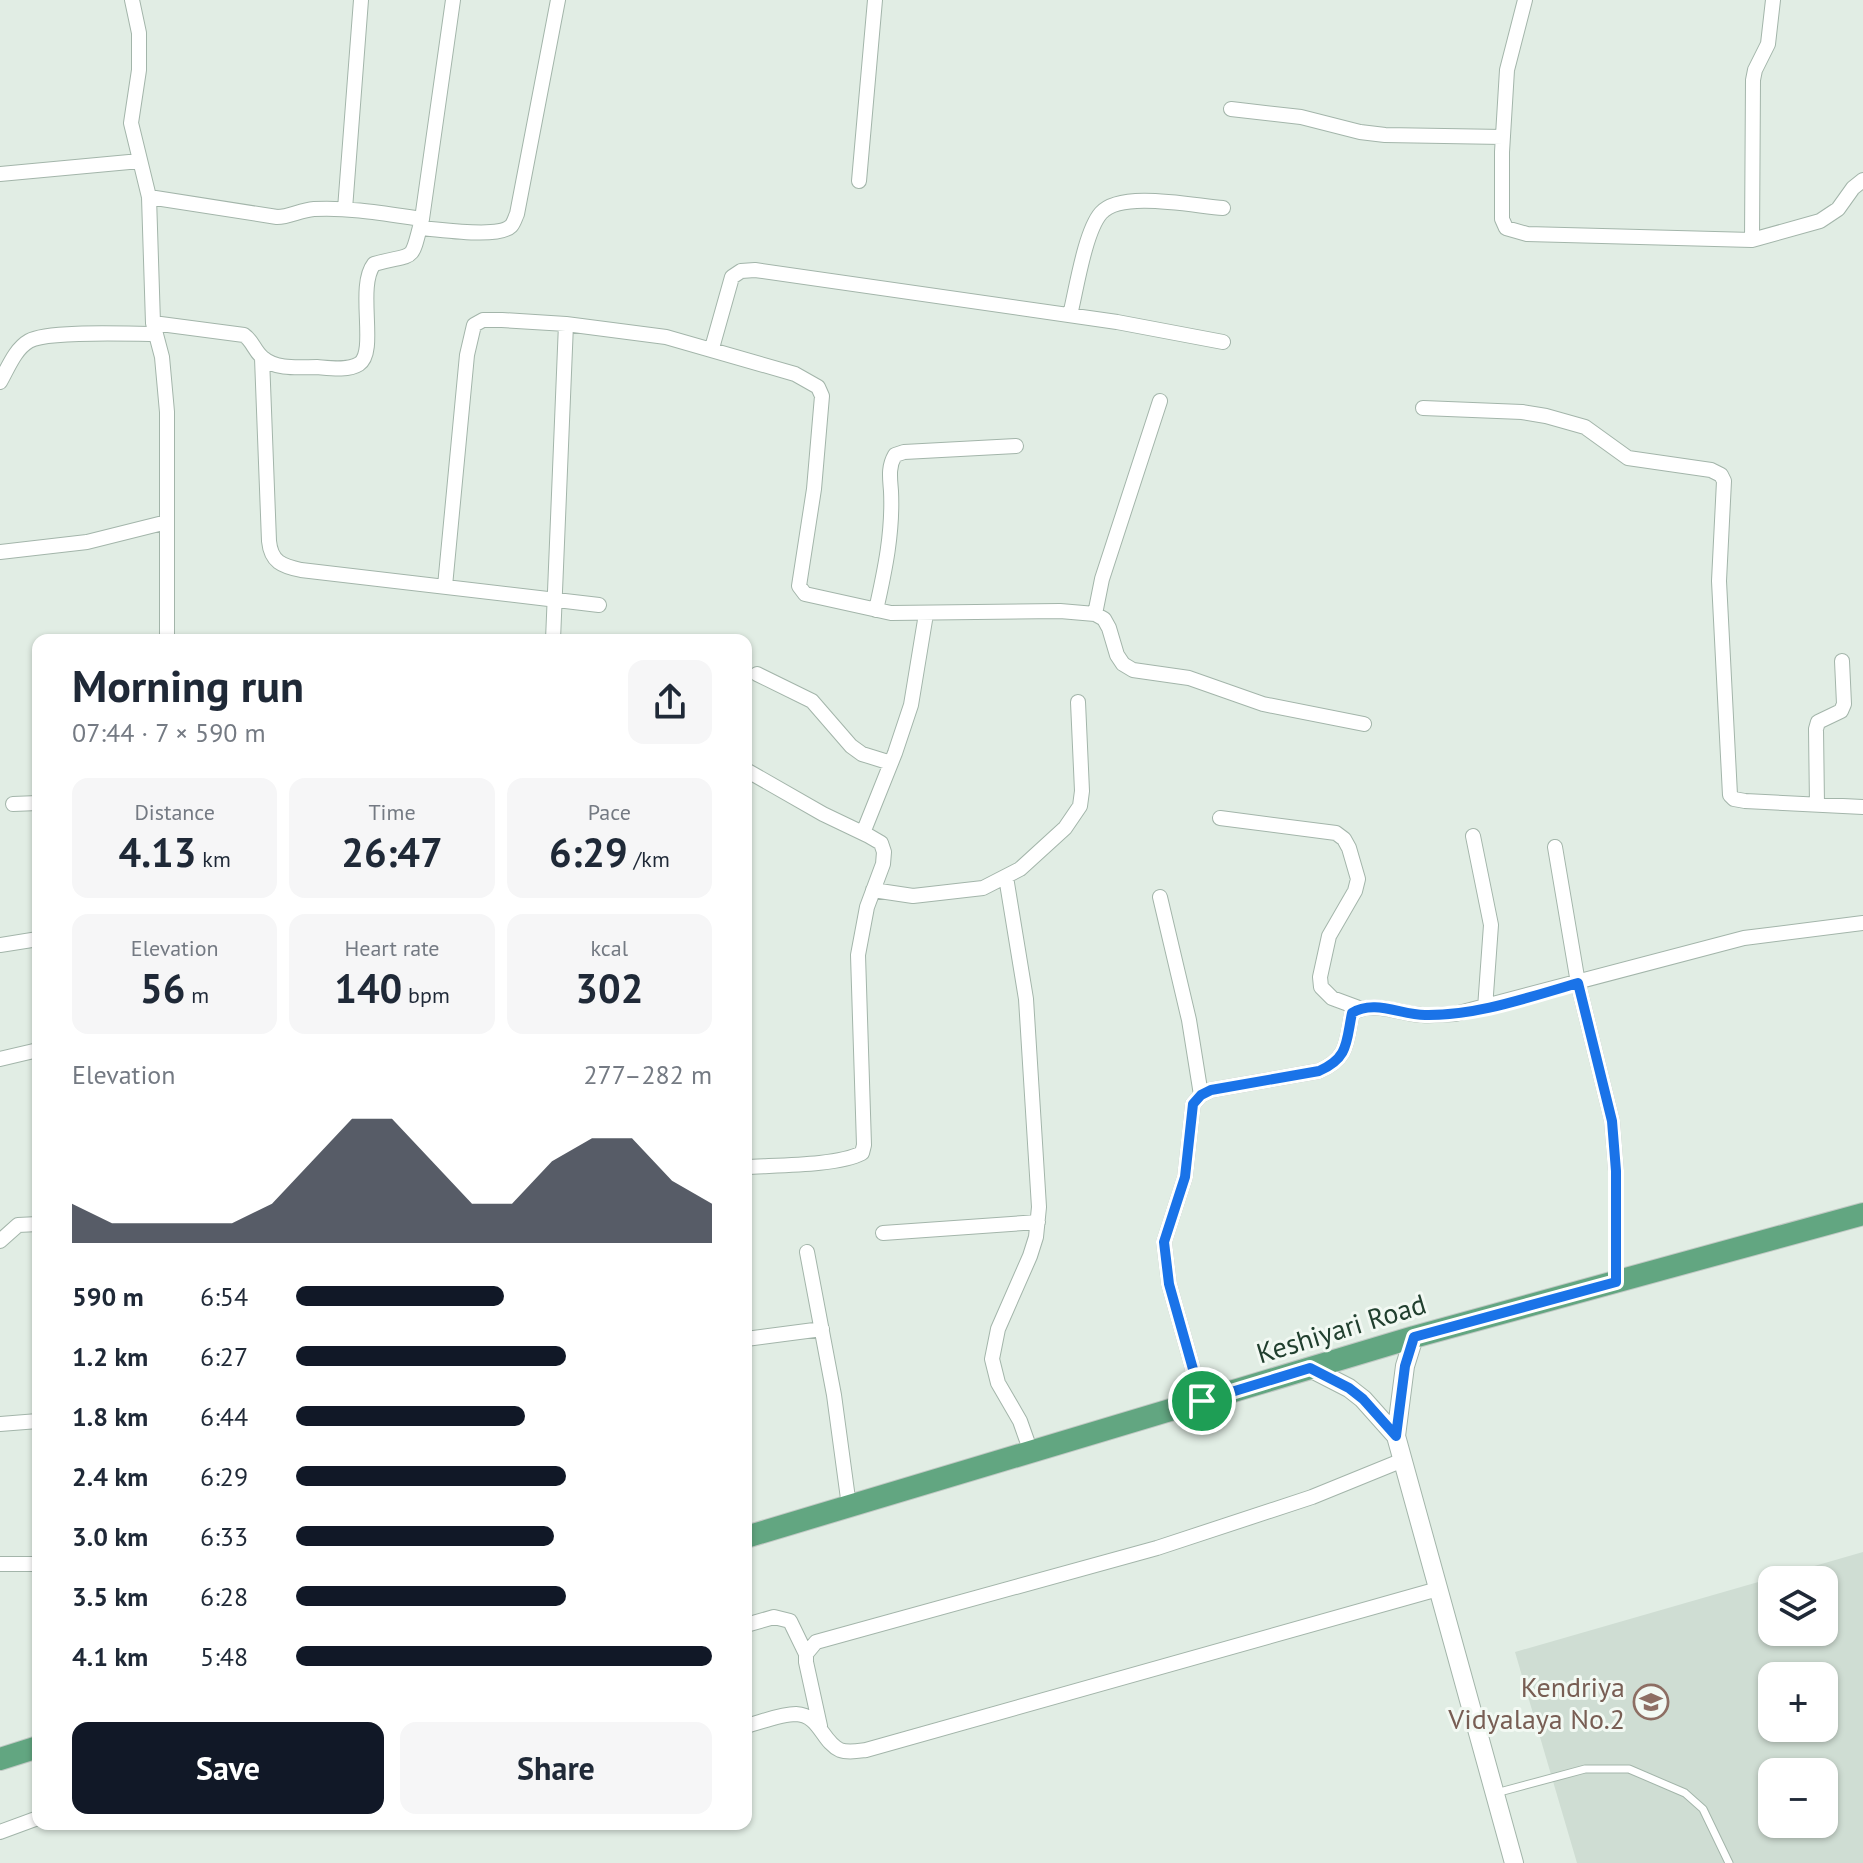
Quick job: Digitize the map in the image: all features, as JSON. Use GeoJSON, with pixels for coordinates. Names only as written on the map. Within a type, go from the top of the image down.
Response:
{"type":"FeatureCollection","features":[{"type":"Feature","properties":{"kind":"main road","name":"Keshiyari Road"},"geometry":{"type":"LineString","coordinates":[[752,1535],[1414,1337],[1863,1214]]}},
{"type":"Feature","properties":{"kind":"main road"},"geometry":{"type":"LineString","coordinates":[[0,1759],[32,1749]]}},
{"type":"Feature","properties":{"kind":"street"},"geometry":{"type":"LineString","coordinates":[[132,0],[139,33],[139,70],[131,123],[149,197],[155,329],[167,401],[167,634]]}},
{"type":"Feature","properties":{"kind":"street"},"geometry":{"type":"LineString","coordinates":[[345,209],[361,0]]}},
{"type":"Feature","properties":{"kind":"street"},"geometry":{"type":"LineString","coordinates":[[262,358],[284,366],[339,368],[359,364],[365,358],[368,271],[374,264],[409,258],[414,253],[453,0]]}},
{"type":"Feature","properties":{"kind":"street"},"geometry":{"type":"LineString","coordinates":[[149,197],[277,217],[312,209],[345,209],[421,223],[485,232],[501,231],[511,226],[517,214],[558,0]]}},
{"type":"Feature","properties":{"kind":"street"},"geometry":{"type":"LineString","coordinates":[[859,181],[875,0]]}},
{"type":"Feature","properties":{"kind":"street"},"geometry":{"type":"LineString","coordinates":[[1525,0],[1507,70],[1503,137],[1502,219],[1506,228],[1515,233],[1752,240],[1820,221],[1838,209],[1863,180]]}},
{"type":"Feature","properties":{"kind":"street"},"geometry":{"type":"LineString","coordinates":[[1752,240],[1753,80],[1768,44],[1773,0]]}},
{"type":"Feature","properties":{"kind":"street"},"geometry":{"type":"LineString","coordinates":[[1231,109],[1301,117],[1385,135],[1503,137]]}},
{"type":"Feature","properties":{"kind":"street"},"geometry":{"type":"LineString","coordinates":[[0,174],[140,161]]}},
{"type":"Feature","properties":{"kind":"street"},"geometry":{"type":"LineString","coordinates":[[1070,315],[1095,223],[1108,207],[1136,200],[1223,208]]}},
{"type":"Feature","properties":{"kind":"street"},"geometry":{"type":"LineString","coordinates":[[712,348],[732,277],[741,271],[755,270],[1070,315],[1223,342]]}},
{"type":"Feature","properties":{"kind":"street"},"geometry":{"type":"LineString","coordinates":[[445,586],[467,355],[474,325],[483,320],[502,320],[566,324],[666,337],[795,374],[818,387],[822,396],[814,489],[799,586],[805,594],[891,613],[1045,611],[1095,614],[1104,619],[1123,664],[1133,670],[1189,678],[1263,704],[1364,724]]}},
{"type":"Feature","properties":{"kind":"street"},"geometry":{"type":"LineString","coordinates":[[553,634],[566,324]]}},
{"type":"Feature","properties":{"kind":"street"},"geometry":{"type":"LineString","coordinates":[[0,382],[17,352],[31,340],[155,329],[244,335],[252,340],[262,358],[269,541],[270,553],[275,561],[284,567],[301,570],[599,605]]}},
{"type":"Feature","properties":{"kind":"street"},"geometry":{"type":"LineString","coordinates":[[1095,614],[1102,579],[1160,401]]}},
{"type":"Feature","properties":{"kind":"street"},"geometry":{"type":"LineString","coordinates":[[1423,408],[1522,412],[1546,416],[1585,427],[1628,458],[1711,470],[1721,475],[1724,481],[1719,581],[1730,795],[1745,801],[1863,807]]}},
{"type":"Feature","properties":{"kind":"street"},"geometry":{"type":"LineString","coordinates":[[876,610],[892,520],[890,472],[895,455],[1016,446]]}},
{"type":"Feature","properties":{"kind":"street"},"geometry":{"type":"LineString","coordinates":[[0,552],[87,542],[167,522]]}},
{"type":"Feature","properties":{"kind":"street"},"geometry":{"type":"LineString","coordinates":[[863,833],[911,705],[926,614]]}},
{"type":"Feature","properties":{"kind":"street"},"geometry":{"type":"LineString","coordinates":[[1817,805],[1816,729],[1818,722],[1841,711],[1844,704],[1842,661]]}},
{"type":"Feature","properties":{"kind":"street"},"geometry":{"type":"LineString","coordinates":[[757,674],[812,701],[851,746],[862,754],[891,763]]}},
{"type":"Feature","properties":{"kind":"street"},"geometry":{"type":"LineString","coordinates":[[873,890],[898,895],[934,895],[983,888],[1020,869],[1065,828],[1080,806],[1082,791],[1078,702]]}},
{"type":"Feature","properties":{"kind":"street"},"geometry":{"type":"LineString","coordinates":[[752,773],[881,843],[884,852],[860,940],[857,978],[863,1089],[862,1153],[853,1158],[752,1167]]}},
{"type":"Feature","properties":{"kind":"street"},"geometry":{"type":"LineString","coordinates":[[13,804],[32,803]]}},
{"type":"Feature","properties":{"kind":"street"},"geometry":{"type":"LineString","coordinates":[[1220,818],[1336,833],[1344,839],[1358,879],[1355,891],[1329,936],[1320,977],[1321,987],[1332,998],[1359,1008],[1372,1007],[1422,1015],[1455,1014],[1744,938],[1863,923]]}},
{"type":"Feature","properties":{"kind":"street"},"geometry":{"type":"LineString","coordinates":[[1473,836],[1492,939],[1485,1008]]}},
{"type":"Feature","properties":{"kind":"street"},"geometry":{"type":"LineString","coordinates":[[1555,847],[1578,983],[1612,1121],[1616,1171],[1616,1282]]}},
{"type":"Feature","properties":{"kind":"street"},"geometry":{"type":"LineString","coordinates":[[1006,877],[1026,999],[1038,1222],[1030,1256],[998,1329],[992,1359],[998,1383],[1014,1406],[1031,1452]]}},
{"type":"Feature","properties":{"kind":"street"},"geometry":{"type":"LineString","coordinates":[[1160,897],[1189,1020],[1201,1095]]}},
{"type":"Feature","properties":{"kind":"street"},"geometry":{"type":"LineString","coordinates":[[0,945],[32,940]]}},
{"type":"Feature","properties":{"kind":"street"},"geometry":{"type":"LineString","coordinates":[[1202,1401],[1169,1284],[1164,1242],[1185,1177],[1193,1104],[1211,1090],[1319,1071],[1335,1064],[1344,1054],[1352,1013],[1359,1008]]}},
{"type":"Feature","properties":{"kind":"street"},"geometry":{"type":"LineString","coordinates":[[0,1059],[32,1051]]}},
{"type":"Feature","properties":{"kind":"street"},"geometry":{"type":"LineString","coordinates":[[883,1233],[1038,1222]]}},
{"type":"Feature","properties":{"kind":"street"},"geometry":{"type":"LineString","coordinates":[[0,1241],[18,1225],[32,1224]]}},
{"type":"Feature","properties":{"kind":"street"},"geometry":{"type":"LineString","coordinates":[[807,1252],[834,1395],[849,1506]]}},
{"type":"Feature","properties":{"kind":"street"},"geometry":{"type":"LineString","coordinates":[[752,1338],[822,1329]]}},
{"type":"Feature","properties":{"kind":"street"},"geometry":{"type":"LineString","coordinates":[[1414,1337],[1405,1366],[1396,1436],[1514,1863]]}},
{"type":"Feature","properties":{"kind":"street"},"geometry":{"type":"LineString","coordinates":[[1310,1368],[1349,1388],[1363,1399],[1396,1436]]}},
{"type":"Feature","properties":{"kind":"street"},"geometry":{"type":"LineString","coordinates":[[0,1424],[32,1421]]}},
{"type":"Feature","properties":{"kind":"street"},"geometry":{"type":"LineString","coordinates":[[806,1654],[810,1647],[825,1639],[1157,1548],[1312,1497],[1403,1460]]}},
{"type":"Feature","properties":{"kind":"street"},"geometry":{"type":"LineString","coordinates":[[0,1564],[32,1564]]}},
{"type":"Feature","properties":{"kind":"street"},"geometry":{"type":"LineString","coordinates":[[752,1724],[794,1714],[812,1719],[841,1751],[866,1750],[1438,1589]]}},
{"type":"Feature","properties":{"kind":"street"},"geometry":{"type":"LineString","coordinates":[[752,1623],[774,1617],[790,1621],[806,1654],[820,1728]]}},
{"type":"Feature","properties":{"kind":"street"},"geometry":{"type":"LineString","coordinates":[[0,1832],[32,1820]]}},
{"type":"Feature","properties":{"kind":"lane"},"geometry":{"type":"LineString","coordinates":[[1494,1794],[1585,1769],[1629,1769],[1685,1793],[1703,1809],[1729,1863]]}},
{"type":"Feature","properties":{"kind":"shaded area","name":"Kendriya Vidyalaya No.2"},"geometry":{"type":"Polygon","coordinates":[[[1863,1552],[1863,1863],[1577,1863],[1515,1652],[1758,1582],[1758,1646],[1838,1646],[1838,1566],[1814,1566],[1863,1552]]]}},
{"type":"Feature","properties":{"kind":"place","name":"Kendriya Vidyalaya No.2"},"geometry":{"type":"Point","coordinates":[1651,1702]}},
{"type":"Feature","properties":{"kind":"route"},"geometry":{"type":"LineString","coordinates":[[1578,983],[1612,1121],[1616,1171],[1616,1282],[1414,1337],[1405,1366],[1396,1436],[1363,1399],[1349,1388],[1310,1368],[1202,1401],[1169,1284],[1164,1242],[1185,1177],[1193,1104],[1201,1095],[1211,1090],[1319,1071],[1335,1064],[1344,1054],[1352,1013],[1359,1008],[1372,1007],[1422,1015],[1455,1014],[1578,983]]}}]}
